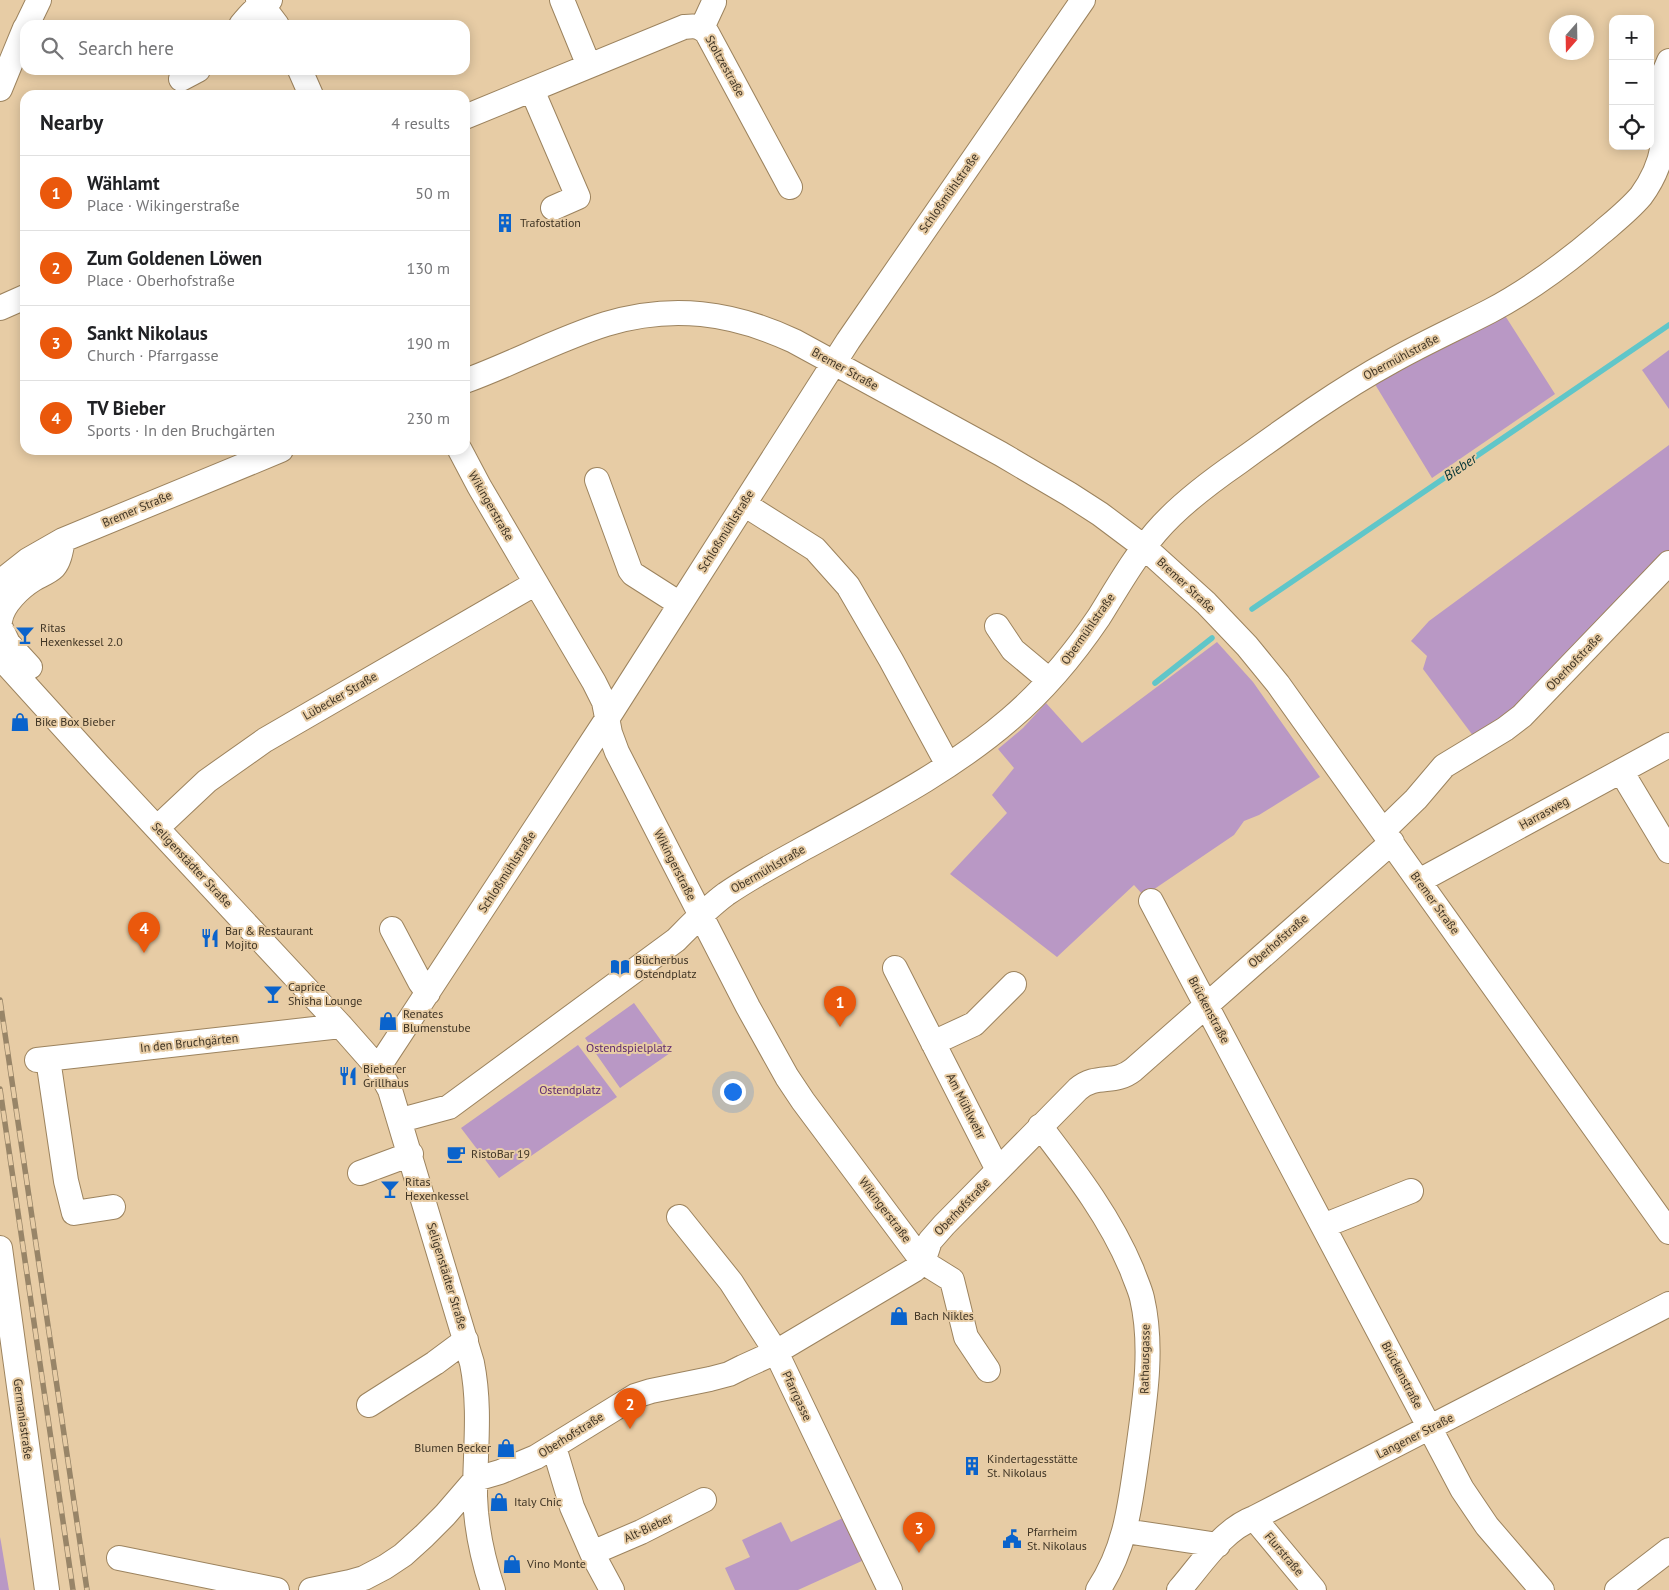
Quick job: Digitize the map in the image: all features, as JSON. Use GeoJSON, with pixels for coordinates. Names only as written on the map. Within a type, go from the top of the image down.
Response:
{"type":"FeatureCollection","features":[{"type":"Feature","properties":{"kind":"street"},"geometry":{"type":"LineString","coordinates":[[29,20],[38,0]]}},
{"type":"Feature","properties":{"kind":"street"},"geometry":{"type":"LineString","coordinates":[[562,0],[589,66]]}},
{"type":"Feature","properties":{"kind":"street","name":"Schloßmühlstraße"},"geometry":{"type":"LineString","coordinates":[[378,1068],[607,719],[833,363],[1083,0]]}},
{"type":"Feature","properties":{"kind":"street"},"geometry":{"type":"LineString","coordinates":[[246,20],[263,1],[274,20]]}},
{"type":"Feature","properties":{"kind":"street"},"geometry":{"type":"LineString","coordinates":[[702,28],[714,2]]}},
{"type":"Feature","properties":{"kind":"street","name":"Stoltzestraße"},"geometry":{"type":"LineString","coordinates":[[470,115],[684,27],[695,26],[702,28],[707,33],[790,187]]}},
{"type":"Feature","properties":{"kind":"street"},"geometry":{"type":"LineString","coordinates":[[0,89],[20,41]]}},
{"type":"Feature","properties":{"kind":"street","name":"Obermühlstraße"},"geometry":{"type":"LineString","coordinates":[[400,1120],[449,1107],[676,940],[700,915],[728,893],[752,877],[847,825],[948,765],[995,732],[1033,698],[1049,680],[1084,638],[1144,547],[1158,530],[1194,496],[1292,424],[1355,382],[1393,360],[1491,311],[1553,272],[1633,205],[1657,175],[1665,146],[1664,72],[1669,61]]}},
{"type":"Feature","properties":{"kind":"street"},"geometry":{"type":"LineString","coordinates":[[302,75],[309,90]]}},
{"type":"Feature","properties":{"kind":"street"},"geometry":{"type":"LineString","coordinates":[[532,90],[578,197],[553,208]]}},
{"type":"Feature","properties":{"kind":"street"},"geometry":{"type":"LineString","coordinates":[[0,308],[20,299]]}},
{"type":"Feature","properties":{"kind":"street","name":"Bremer Straße"},"geometry":{"type":"LineString","coordinates":[[470,379],[605,324],[668,313],[707,314],[727,317],[753,324],[794,341],[1044,478],[1100,514],[1144,547],[1206,603],[1261,662],[1388,836],[1669,1232]]}},
{"type":"Feature","properties":{"kind":"street","name":"Bremer Straße"},"geometry":{"type":"LineString","coordinates":[[0,582],[28,560],[62,540],[269,455]]}},
{"type":"Feature","properties":{"kind":"street","name":"Wikingerstraße"},"geometry":{"type":"LineString","coordinates":[[463,455],[594,682],[604,702],[617,752],[767,1043],[803,1101],[923,1262]]}},
{"type":"Feature","properties":{"kind":"street"},"geometry":{"type":"LineString","coordinates":[[598,480],[630,570],[633,574],[680,604]]}},
{"type":"Feature","properties":{"kind":"street"},"geometry":{"type":"LineString","coordinates":[[744,504],[815,549],[848,586],[948,765]]}},
{"type":"Feature","properties":{"kind":"street"},"geometry":{"type":"LineString","coordinates":[[0,620],[2,611],[7,603],[31,581],[54,567],[58,562],[62,540]]}},
{"type":"Feature","properties":{"kind":"street","name":"Oberhofstraße"},"geometry":{"type":"LineString","coordinates":[[476,1479],[519,1465],[554,1447],[635,1396],[729,1374],[776,1352],[914,1270],[923,1262],[927,1247],[935,1235],[1040,1126],[1085,1083],[1093,1080],[1126,1076],[1206,1005],[1388,836],[1444,766],[1505,729],[1522,716],[1669,563]]}},
{"type":"Feature","properties":{"kind":"street","name":"Lübecker Straße"},"geometry":{"type":"LineString","coordinates":[[157,828],[207,781],[265,740],[536,584]]}},
{"type":"Feature","properties":{"kind":"street"},"geometry":{"type":"LineString","coordinates":[[0,626],[8,642],[74,717],[76,726],[72,736]]}},
{"type":"Feature","properties":{"kind":"street"},"geometry":{"type":"LineString","coordinates":[[997,626],[1013,650],[1049,680]]}},
{"type":"Feature","properties":{"kind":"street","name":"Seligenstädter Straße"},"geometry":{"type":"LineString","coordinates":[[0,657],[342,1026],[378,1068],[390,1090],[472,1363],[478,1399],[476,1506],[483,1554],[493,1590]]}},
{"type":"Feature","properties":{"kind":"street","name":"Harrasweg"},"geometry":{"type":"LineString","coordinates":[[1419,881],[1669,745]]}},
{"type":"Feature","properties":{"kind":"street"},"geometry":{"type":"LineString","coordinates":[[1621,770],[1669,851]]}},
{"type":"Feature","properties":{"kind":"street","name":"Brückenstraße"},"geometry":{"type":"LineString","coordinates":[[1151,901],[1473,1507],[1542,1590]]}},
{"type":"Feature","properties":{"kind":"street"},"geometry":{"type":"LineString","coordinates":[[392,929],[420,982],[428,993]]}},
{"type":"Feature","properties":{"kind":"street","name":"Am Mühlwehr"},"geometry":{"type":"LineString","coordinates":[[894,968],[998,1170]]}},
{"type":"Feature","properties":{"kind":"street"},"geometry":{"type":"LineString","coordinates":[[933,1043],[974,1024],[1014,984]]}},
{"type":"Feature","properties":{"kind":"street","name":"In den Bruchgärten"},"geometry":{"type":"LineString","coordinates":[[113,1207],[74,1213],[42,1060],[342,1026]]}},
{"type":"Feature","properties":{"kind":"street","name":"Rathausgasse"},"geometry":{"type":"LineString","coordinates":[[1040,1126],[1078,1176],[1124,1250],[1142,1297],[1146,1327],[1146,1378],[1125,1531],[1116,1560],[1098,1590]]}},
{"type":"Feature","properties":{"kind":"street"},"geometry":{"type":"LineString","coordinates":[[360,1174],[410,1154]]}},
{"type":"Feature","properties":{"kind":"street"},"geometry":{"type":"LineString","coordinates":[[1323,1226],[1411,1191]]}},
{"type":"Feature","properties":{"kind":"street","name":"Pfarrgasse"},"geometry":{"type":"LineString","coordinates":[[679,1216],[731,1282],[776,1352],[890,1590]]}},
{"type":"Feature","properties":{"kind":"street","name":"Germaniastraße"},"geometry":{"type":"LineString","coordinates":[[0,1248],[47,1590]]}},
{"type":"Feature","properties":{"kind":"street"},"geometry":{"type":"LineString","coordinates":[[923,1262],[952,1280],[966,1337],[988,1370]]}},
{"type":"Feature","properties":{"kind":"street","name":"Langener Straße"},"geometry":{"type":"LineString","coordinates":[[1179,1590],[1235,1527],[1669,1304]]}},
{"type":"Feature","properties":{"kind":"street"},"geometry":{"type":"LineString","coordinates":[[369,1405],[435,1363],[466,1340]]}},
{"type":"Feature","properties":{"kind":"street"},"geometry":{"type":"LineString","coordinates":[[554,1447],[572,1507],[592,1553],[612,1590]]}},
{"type":"Feature","properties":{"kind":"street"},"geometry":{"type":"LineString","coordinates":[[311,1590],[350,1582],[367,1584],[385,1567],[403,1555],[446,1515],[476,1479]]}},
{"type":"Feature","properties":{"kind":"street","name":"Alt-Bieber"},"geometry":{"type":"LineString","coordinates":[[592,1553],[641,1532],[704,1500]]}},
{"type":"Feature","properties":{"kind":"street","name":"Flurstraße"},"geometry":{"type":"LineString","coordinates":[[1254,1518],[1314,1590]]}},
{"type":"Feature","properties":{"kind":"street"},"geometry":{"type":"LineString","coordinates":[[1125,1531],[1218,1545]]}},
{"type":"Feature","properties":{"kind":"street"},"geometry":{"type":"LineString","coordinates":[[1617,1590],[1669,1550]]}},
{"type":"Feature","properties":{"kind":"street"},"geometry":{"type":"LineString","coordinates":[[120,1558],[277,1590]]}},
{"type":"Feature","properties":{"kind":"green space"},"geometry":{"type":"Polygon","coordinates":[[[1504,314],[1555,394],[1432,478],[1373,381],[1504,314]]]}},
{"type":"Feature","properties":{"kind":"green space"},"geometry":{"type":"Polygon","coordinates":[[[1669,350],[1669,409],[1642,370],[1669,350]]]}},
{"type":"Feature","properties":{"kind":"green space"},"geometry":{"type":"Polygon","coordinates":[[[1669,445],[1669,552],[1516,713],[1474,737],[1423,669],[1427,656],[1411,641],[1429,621],[1669,445]]]}},
{"type":"Feature","properties":{"kind":"green space"},"geometry":{"type":"Polygon","coordinates":[[[1217,642],[1253,682],[1320,777],[1259,815],[1244,821],[1234,835],[1144,896],[1134,885],[1057,957],[950,874],[1007,813],[992,795],[1014,768],[998,749],[1023,728],[1046,703],[1082,743],[1217,642]]]}},
{"type":"Feature","properties":{"kind":"green space","name":"Ostendspielplatz"},"geometry":{"type":"Polygon","coordinates":[[[634,1003],[670,1053],[620,1088],[585,1038],[634,1003]]]}},
{"type":"Feature","properties":{"kind":"green space","name":"Ostendplatz"},"geometry":{"type":"Polygon","coordinates":[[[578,1045],[617,1097],[499,1178],[461,1128],[578,1045]]]}},
{"type":"Feature","properties":{"kind":"green space"},"geometry":{"type":"Polygon","coordinates":[[[845,1517],[864,1560],[798,1590],[735,1590],[725,1568],[750,1557],[742,1540],[781,1522],[791,1542],[845,1517]]]}},
{"type":"Feature","properties":{"kind":"green space"},"geometry":{"type":"Polygon","coordinates":[[[0,1537],[1,1542],[9,1590],[0,1590],[0,1537]]]}},
{"type":"Feature","properties":{"kind":"waterway","name":"Bieber"},"geometry":{"type":"LineString","coordinates":[[1252,609],[1669,325]]}},
{"type":"Feature","properties":{"kind":"waterway","name":"Bieber"},"geometry":{"type":"LineString","coordinates":[[1155,683],[1212,638]]}},
{"type":"Feature","properties":{"kind":"railway"},"geometry":{"type":"LineString","coordinates":[[0,1000],[87,1590]]}},
{"type":"Feature","properties":{"kind":"railway"},"geometry":{"type":"LineString","coordinates":[[0,1089],[73,1590]]}},
{"type":"Feature","properties":{"kind":"place","name":"Trafostation"},"geometry":{"type":"Point","coordinates":[505,223]}},
{"type":"Feature","properties":{"kind":"place","name":"Ritas Hexenkessel 2.0"},"geometry":{"type":"Point","coordinates":[25,635]}},
{"type":"Feature","properties":{"kind":"place","name":"Bike Box Bieber"},"geometry":{"type":"Point","coordinates":[20,722]}},
{"type":"Feature","properties":{"kind":"place","name":"Bar & Restaurant Mojito"},"geometry":{"type":"Point","coordinates":[210,938]}},
{"type":"Feature","properties":{"kind":"place","name":"TV Bieber"},"geometry":{"type":"Point","coordinates":[144,953]}},
{"type":"Feature","properties":{"kind":"place","name":"Bücherbus Ostendplatz"},"geometry":{"type":"Point","coordinates":[620,967]}},
{"type":"Feature","properties":{"kind":"place","name":"Caprice Shisha Lounge"},"geometry":{"type":"Point","coordinates":[273,994]}},
{"type":"Feature","properties":{"kind":"place","name":"Renates Blumenstube"},"geometry":{"type":"Point","coordinates":[388,1021]}},
{"type":"Feature","properties":{"kind":"place","name":"Wählamt"},"geometry":{"type":"Point","coordinates":[840,1027]}},
{"type":"Feature","properties":{"kind":"place","name":"Bieberer Grillhaus"},"geometry":{"type":"Point","coordinates":[348,1076]}},
{"type":"Feature","properties":{"kind":"place","name":"RistoBar 19"},"geometry":{"type":"Point","coordinates":[456,1154]}},
{"type":"Feature","properties":{"kind":"place","name":"Ritas Hexenkessel"},"geometry":{"type":"Point","coordinates":[390,1189]}},
{"type":"Feature","properties":{"kind":"place","name":"Bach Nikles"},"geometry":{"type":"Point","coordinates":[899,1316]}},
{"type":"Feature","properties":{"kind":"place","name":"Zum Goldenen Löwen"},"geometry":{"type":"Point","coordinates":[630,1429]}},
{"type":"Feature","properties":{"kind":"place","name":"Blumen Becker"},"geometry":{"type":"Point","coordinates":[506,1448]}},
{"type":"Feature","properties":{"kind":"place","name":"Kindertagesstätte St. Nikolaus"},"geometry":{"type":"Point","coordinates":[972,1466]}},
{"type":"Feature","properties":{"kind":"place","name":"Italy Chic"},"geometry":{"type":"Point","coordinates":[499,1502]}},
{"type":"Feature","properties":{"kind":"place","name":"Pfarrheim St. Nikolaus"},"geometry":{"type":"Point","coordinates":[1012,1539]}},
{"type":"Feature","properties":{"kind":"place","name":"Sankt Nikolaus"},"geometry":{"type":"Point","coordinates":[919,1553]}},
{"type":"Feature","properties":{"kind":"place","name":"Vino Monte"},"geometry":{"type":"Point","coordinates":[512,1564]}}]}
